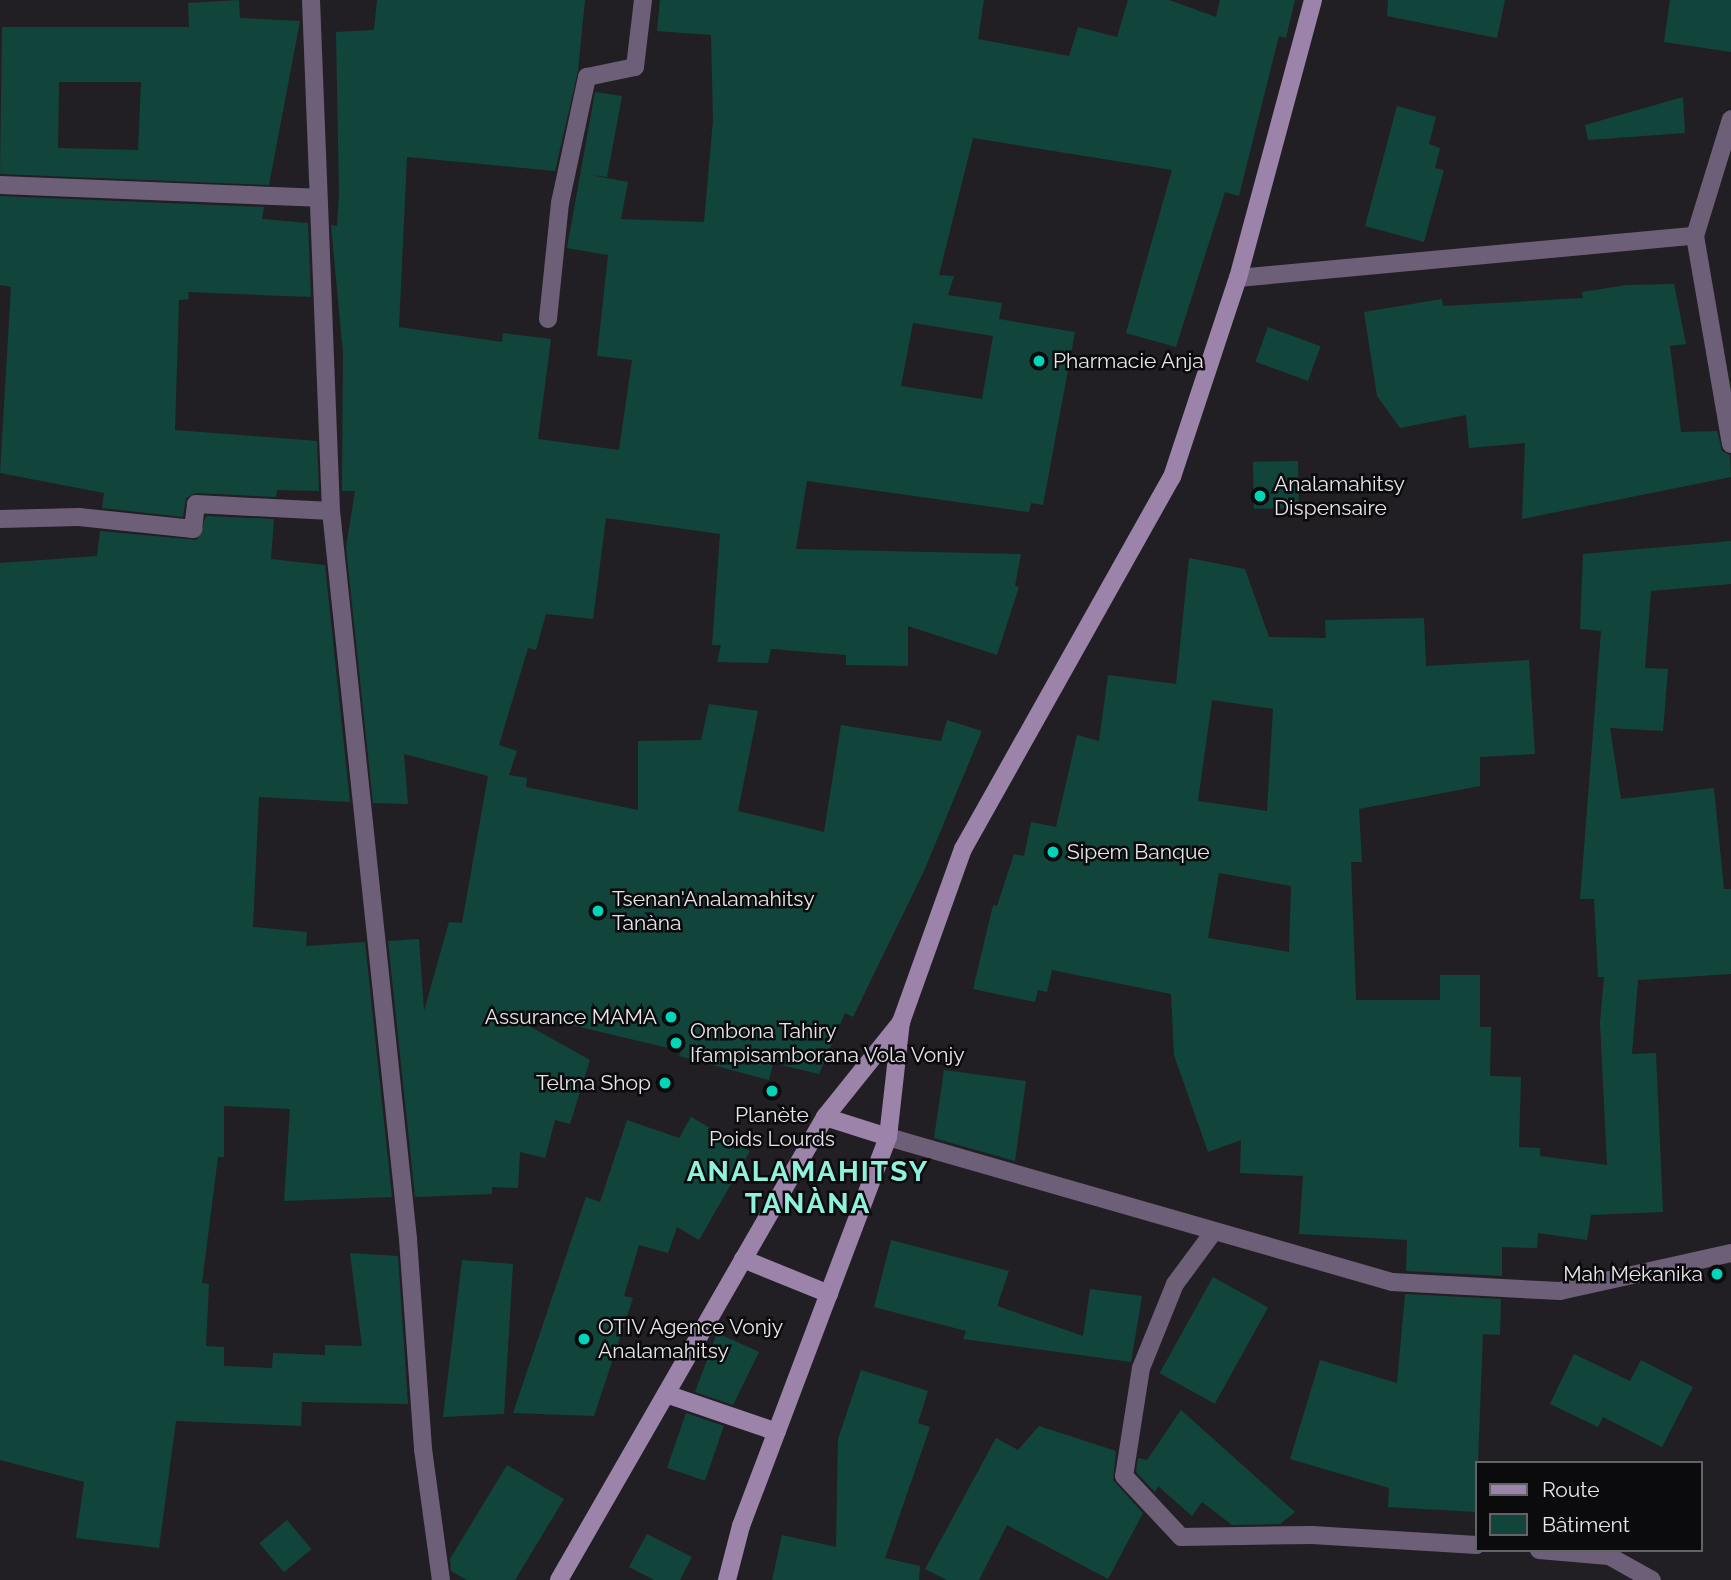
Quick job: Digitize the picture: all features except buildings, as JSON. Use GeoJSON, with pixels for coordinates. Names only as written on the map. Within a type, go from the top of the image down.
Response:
{"type":"FeatureCollection","features":[{"type":"Feature","properties":{"kind":"main road"},"geometry":{"type":"LineString","coordinates":[[727,1580],[776,1432],[888,1137],[901,1021],[963,849],[1172,477],[1238,278],[1313,0]]}},
{"type":"Feature","properties":{"kind":"main road"},"geometry":{"type":"LineString","coordinates":[[559,1580],[825,1117],[901,1021]]}},
{"type":"Feature","properties":{"kind":"main road"},"geometry":{"type":"LineString","coordinates":[[825,1117],[888,1137]]}},
{"type":"Feature","properties":{"kind":"main road"},"geometry":{"type":"LineString","coordinates":[[743,1259],[829,1294]]}},
{"type":"Feature","properties":{"kind":"main road"},"geometry":{"type":"LineString","coordinates":[[666,1394],[776,1432]]}},
{"type":"Feature","properties":{"kind":"street"},"geometry":{"type":"LineString","coordinates":[[311,0],[331,511],[408,1239],[423,1449],[441,1580]]}},
{"type":"Feature","properties":{"kind":"street"},"geometry":{"type":"LineString","coordinates":[[548,319],[560,203],[587,77],[635,67],[643,0]]}},
{"type":"Feature","properties":{"kind":"street"},"geometry":{"type":"LineString","coordinates":[[1731,119],[1695,236],[1731,444]]}},
{"type":"Feature","properties":{"kind":"street"},"geometry":{"type":"LineString","coordinates":[[0,185],[318,198]]}},
{"type":"Feature","properties":{"kind":"street"},"geometry":{"type":"LineString","coordinates":[[1238,278],[1695,236]]}},
{"type":"Feature","properties":{"kind":"street"},"geometry":{"type":"LineString","coordinates":[[0,519],[79,517],[193,528],[195,504],[331,511]]}},
{"type":"Feature","properties":{"kind":"street"},"geometry":{"type":"LineString","coordinates":[[888,1137],[1212,1234],[1392,1282],[1560,1290],[1731,1253]]}},
{"type":"Feature","properties":{"kind":"street"},"geometry":{"type":"LineString","coordinates":[[1212,1234],[1175,1284],[1141,1368],[1124,1476],[1181,1537],[1312,1535],[1476,1545]]}},
{"type":"Feature","properties":{"kind":"street"},"geometry":{"type":"LineString","coordinates":[[1562,1552],[1609,1556],[1651,1580]]}},
{"type":"Feature","properties":{"kind":"place","name":"Pharmacie Anja"},"geometry":{"type":"Point","coordinates":[1039,361]}},
{"type":"Feature","properties":{"kind":"place","name":"Analamahitsy Dispensaire"},"geometry":{"type":"Point","coordinates":[1260,496]}},
{"type":"Feature","properties":{"kind":"place","name":"Sipem Banque"},"geometry":{"type":"Point","coordinates":[1053,852]}},
{"type":"Feature","properties":{"kind":"place","name":"Tsenan'Analamahitsy Tanàna"},"geometry":{"type":"Point","coordinates":[598,911]}},
{"type":"Feature","properties":{"kind":"place","name":"Assurance MAMA"},"geometry":{"type":"Point","coordinates":[671,1017]}},
{"type":"Feature","properties":{"kind":"place","name":"Ombona Tahiry Ifampisamborana Vola Vonjy"},"geometry":{"type":"Point","coordinates":[676,1043]}},
{"type":"Feature","properties":{"kind":"place","name":"Telma Shop"},"geometry":{"type":"Point","coordinates":[665,1083]}},
{"type":"Feature","properties":{"kind":"place","name":"Planète Poids Lourds"},"geometry":{"type":"Point","coordinates":[772,1091]}},
{"type":"Feature","properties":{"kind":"place","name":"Mah Mekanika"},"geometry":{"type":"Point","coordinates":[1717,1274]}},
{"type":"Feature","properties":{"kind":"place","name":"OTIV Agence Vonjy Analamahitsy"},"geometry":{"type":"Point","coordinates":[584,1339]}},
{"type":"Feature","properties":{"kind":"district","name":"ANALAMAHITSY TANÀNA"},"geometry":{"type":"Point","coordinates":[808,1188]}}]}
